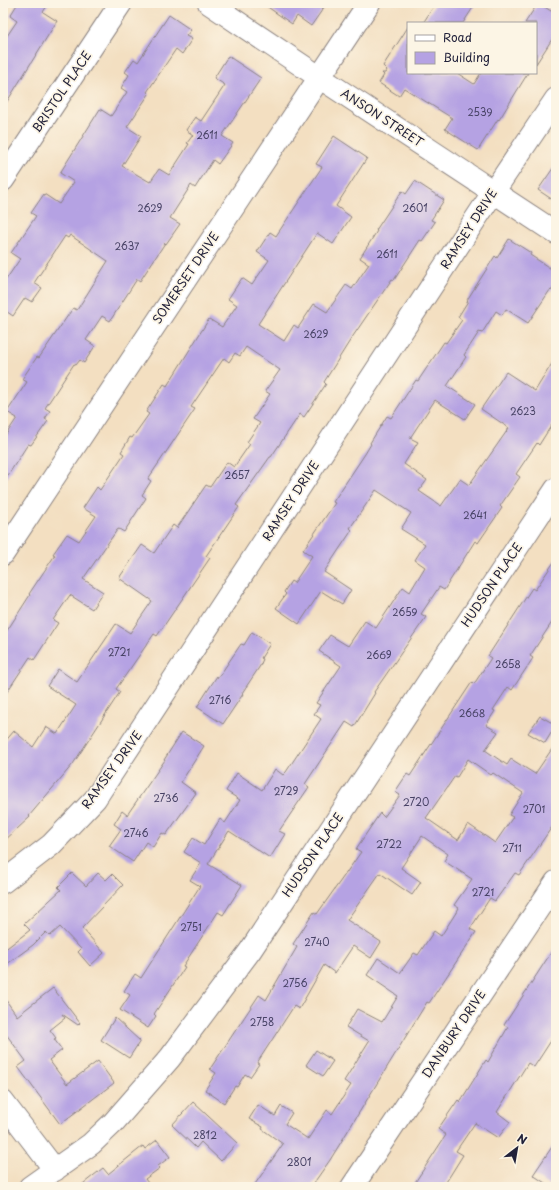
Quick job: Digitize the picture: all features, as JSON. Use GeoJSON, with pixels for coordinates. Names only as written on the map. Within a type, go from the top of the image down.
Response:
{"type":"FeatureCollection","features":[{"type":"Feature","properties":{"kind":"street","name":"BRISTOL PLACE"},"geometry":{"type":"LineString","coordinates":[[3,180],[121,3]]}},
{"type":"Feature","properties":{"kind":"street","name":"ANSON STREET"},"geometry":{"type":"LineString","coordinates":[[209,3],[556,233]]}},
{"type":"Feature","properties":{"kind":"street","name":"SOMERSET DRIVE"},"geometry":{"type":"LineString","coordinates":[[3,554],[369,3]]}},
{"type":"Feature","properties":{"kind":"street","name":"RAMSEY DRIVE"},"geometry":{"type":"LineString","coordinates":[[3,882],[51,845],[95,799],[556,99]]}},
{"type":"Feature","properties":{"kind":"street","name":"HUDSON PLACE"},"geometry":{"type":"LineString","coordinates":[[30,1187],[91,1144],[113,1123],[170,1058],[250,951],[556,489]]}},
{"type":"Feature","properties":{"kind":"street","name":"DANBURY DRIVE"},"geometry":{"type":"LineString","coordinates":[[352,1187],[556,882]]}},
{"type":"Feature","properties":{"kind":"street"},"geometry":{"type":"LineString","coordinates":[[3,1102],[55,1170]]}},
{"type":"Feature","properties":{"kind":"building"},"geometry":{"type":"Polygon","coordinates":[[[18,3],[49,3],[43,12],[57,21],[3,108],[3,42],[17,21],[10,16],[18,3]]]}},
{"type":"Feature","properties":{"kind":"building"},"geometry":{"type":"Polygon","coordinates":[[[262,3],[327,3],[311,26],[297,16],[292,24],[262,3]]]}},
{"type":"Feature","properties":{"kind":"building"},"geometry":{"type":"Polygon","coordinates":[[[436,3],[476,3],[464,22],[424,22],[436,3]]]}},
{"type":"Feature","properties":{"kind":"building"},"geometry":{"type":"Polygon","coordinates":[[[538,3],[556,14],[556,33],[537,62],[537,22],[526,22],[538,3]]]}},
{"type":"Feature","properties":{"kind":"building"},"geometry":{"type":"Polygon","coordinates":[[[169,15],[191,30],[186,36],[192,39],[182,54],[176,49],[147,92],[149,94],[127,127],[141,136],[122,166],[150,182],[159,169],[169,175],[189,144],[187,143],[193,135],[186,130],[195,117],[201,121],[225,85],[214,78],[228,56],[261,78],[222,136],[233,143],[218,164],[213,160],[195,188],[191,185],[170,218],[180,224],[166,244],[165,243],[140,281],[137,279],[110,321],[102,316],[86,340],[95,346],[84,363],[80,360],[76,365],[74,364],[45,408],[50,411],[45,419],[48,421],[31,445],[28,444],[3,483],[3,439],[17,418],[7,412],[27,382],[22,379],[37,357],[39,358],[73,308],[77,310],[108,261],[70,235],[68,238],[65,236],[34,283],[42,288],[32,302],[25,298],[13,316],[3,309],[3,284],[20,259],[11,253],[36,216],[31,213],[44,194],[59,204],[74,182],[60,173],[100,109],[111,116],[127,92],[121,88],[129,75],[125,72],[134,59],[138,62],[169,15]]]}},
{"type":"Feature","properties":{"kind":"building"},"geometry":{"type":"Polygon","coordinates":[[[407,29],[407,74],[459,74],[474,84],[480,74],[527,74],[499,120],[498,119],[478,150],[445,129],[452,118],[404,88],[399,96],[379,83],[384,75],[382,73],[385,73],[387,70],[383,66],[407,29]]]}},
{"type":"Feature","properties":{"kind":"building"},"geometry":{"type":"Polygon","coordinates":[[[334,136],[367,158],[336,206],[351,217],[333,244],[317,233],[258,324],[284,341],[294,325],[298,328],[314,304],[327,312],[346,285],[352,289],[369,264],[360,258],[377,231],[376,230],[402,191],[406,194],[415,181],[444,200],[431,220],[435,222],[422,241],[420,240],[394,280],[392,279],[351,339],[324,382],[326,384],[304,417],[300,414],[236,505],[239,507],[206,556],[210,558],[157,636],[154,634],[116,689],[120,692],[73,764],[29,816],[30,817],[3,842],[3,744],[14,731],[33,747],[46,727],[57,734],[76,705],[47,686],[58,669],[77,682],[116,624],[130,633],[152,601],[119,578],[142,545],[154,553],[173,525],[177,528],[206,485],[210,487],[227,462],[234,467],[250,444],[247,442],[260,423],[253,419],[270,394],[265,391],[280,370],[246,347],[240,356],[235,353],[229,362],[224,358],[191,407],[195,409],[148,479],[151,481],[142,495],[146,498],[124,532],[119,529],[117,530],[83,579],[103,592],[92,609],[70,595],[53,620],[58,623],[34,660],[30,657],[3,698],[3,637],[55,555],[53,554],[67,534],[79,541],[96,516],[83,508],[97,487],[100,490],[124,454],[121,452],[130,437],[132,438],[149,414],[146,412],[164,384],[167,386],[209,319],[222,327],[237,305],[228,299],[242,278],[252,285],[269,260],[257,252],[270,232],[276,236],[322,167],[316,164],[334,136]]]}},
{"type":"Feature","properties":{"kind":"building"},"geometry":{"type":"Polygon","coordinates":[[[556,164],[556,202],[538,190],[556,164]]]}},
{"type":"Feature","properties":{"kind":"building"},"geometry":{"type":"Polygon","coordinates":[[[509,239],[556,272],[556,284],[551,291],[550,290],[528,323],[506,309],[502,315],[496,311],[482,333],[479,332],[464,355],[466,357],[447,386],[475,404],[465,419],[435,400],[410,438],[418,442],[404,464],[427,480],[419,491],[441,506],[460,479],[469,485],[509,428],[481,409],[506,372],[535,391],[556,357],[556,418],[539,445],[537,443],[516,474],[520,477],[500,506],[502,508],[478,543],[475,541],[444,590],[439,587],[421,614],[426,617],[374,692],[375,693],[354,727],[346,722],[305,784],[309,787],[279,831],[285,834],[270,858],[229,831],[208,864],[242,885],[223,915],[218,912],[183,966],[185,967],[154,1014],[156,1016],[148,1028],[120,1010],[130,995],[124,991],[135,974],[141,978],[200,886],[190,880],[201,863],[184,852],[193,838],[204,845],[220,819],[225,823],[240,800],[226,791],[237,773],[262,790],[275,769],[283,775],[286,772],[321,719],[314,714],[320,705],[316,703],[341,666],[319,651],[330,635],[348,646],[365,621],[376,628],[403,587],[410,592],[425,567],[415,560],[425,544],[401,529],[411,513],[376,490],[350,528],[352,530],[324,572],[351,590],[342,604],[321,591],[299,624],[276,608],[286,594],[284,592],[291,581],[294,583],[312,556],[303,550],[335,503],[333,502],[365,454],[387,416],[391,418],[416,380],[418,381],[444,342],[446,343],[462,320],[458,317],[468,301],[467,300],[495,256],[497,258],[509,239]]]}},
{"type":"Feature","properties":{"kind":"building"},"geometry":{"type":"Polygon","coordinates":[[[556,559],[556,616],[530,656],[533,658],[512,690],[508,687],[493,710],[495,711],[486,725],[498,732],[485,750],[507,765],[511,759],[535,774],[556,743],[556,821],[519,875],[515,873],[495,901],[490,898],[470,929],[476,932],[429,1003],[427,1002],[330,1160],[311,1187],[253,1187],[283,1144],[262,1129],[263,1127],[249,1119],[258,1105],[275,1116],[281,1106],[292,1113],[285,1124],[308,1139],[327,1110],[332,1114],[351,1085],[344,1081],[369,1041],[346,1027],[357,1009],[382,1022],[398,996],[367,975],[378,958],[400,973],[414,953],[418,955],[434,931],[441,936],[459,908],[454,905],[472,879],[444,861],[448,854],[422,836],[401,868],[421,882],[412,895],[380,873],[347,920],[381,942],[371,958],[353,946],[335,973],[324,965],[299,1009],[294,1006],[257,1063],[259,1064],[250,1077],[245,1074],[224,1103],[205,1090],[216,1073],[210,1069],[259,995],[266,1000],[297,947],[293,944],[314,912],[317,914],[361,852],[356,849],[380,813],[384,817],[400,795],[395,792],[407,774],[410,776],[472,682],[474,684],[491,658],[488,656],[532,588],[535,590],[556,559]],[[468,759],[457,777],[455,776],[426,818],[458,840],[468,824],[495,843],[513,817],[509,815],[523,793],[493,773],[491,775],[468,759]]]}},
{"type":"Feature","properties":{"kind":"building"},"geometry":{"type":"Polygon","coordinates":[[[252,632],[270,644],[261,658],[263,659],[260,666],[223,724],[197,707],[217,676],[218,678],[241,644],[244,645],[252,632]]]}},
{"type":"Feature","properties":{"kind":"building"},"geometry":{"type":"Polygon","coordinates":[[[540,716],[556,725],[545,743],[528,733],[540,716]]]}},
{"type":"Feature","properties":{"kind":"building"},"geometry":{"type":"Polygon","coordinates":[[[182,732],[204,746],[181,782],[196,793],[166,835],[162,833],[153,847],[146,842],[133,862],[109,846],[121,829],[114,824],[122,811],[127,815],[165,760],[182,732]]]}},
{"type":"Feature","properties":{"kind":"building"},"geometry":{"type":"Polygon","coordinates":[[[72,873],[86,886],[98,873],[106,880],[112,874],[123,885],[82,928],[104,953],[90,966],[78,952],[81,949],[60,927],[50,936],[46,932],[33,945],[3,967],[3,951],[30,930],[24,924],[61,890],[58,887],[72,873]]]}},
{"type":"Feature","properties":{"kind":"building"},"geometry":{"type":"Polygon","coordinates":[[[556,945],[556,1033],[534,1067],[528,1063],[497,1112],[510,1122],[498,1138],[475,1123],[456,1151],[463,1155],[443,1187],[412,1187],[446,1135],[438,1129],[458,1100],[460,1102],[486,1060],[488,1062],[508,1027],[504,1025],[556,945]]]}},
{"type":"Feature","properties":{"kind":"building"},"geometry":{"type":"Polygon","coordinates":[[[53,988],[80,1023],[78,1025],[62,1014],[65,1018],[50,1030],[56,1038],[54,1039],[62,1050],[49,1060],[67,1084],[98,1061],[114,1083],[60,1124],[18,1067],[26,1061],[3,1030],[3,996],[17,1016],[53,988]]]}},
{"type":"Feature","properties":{"kind":"building"},"geometry":{"type":"Polygon","coordinates":[[[115,1018],[140,1041],[129,1058],[101,1040],[115,1018]]]}},
{"type":"Feature","properties":{"kind":"building"},"geometry":{"type":"Polygon","coordinates":[[[316,1050],[333,1061],[323,1076],[306,1065],[316,1050]]]}},
{"type":"Feature","properties":{"kind":"building"},"geometry":{"type":"Polygon","coordinates":[[[193,1102],[237,1143],[221,1161],[201,1142],[196,1148],[172,1125],[193,1102]]]}},
{"type":"Feature","properties":{"kind":"building"},"geometry":{"type":"Polygon","coordinates":[[[157,1140],[170,1157],[158,1166],[160,1168],[145,1179],[151,1187],[79,1187],[103,1168],[108,1174],[143,1146],[145,1149],[157,1140]]]}},
{"type":"Feature","properties":{"kind":"building"},"geometry":{"type":"Polygon","coordinates":[[[556,1141],[556,1187],[551,1187],[533,1175],[556,1141]]]}}]}
